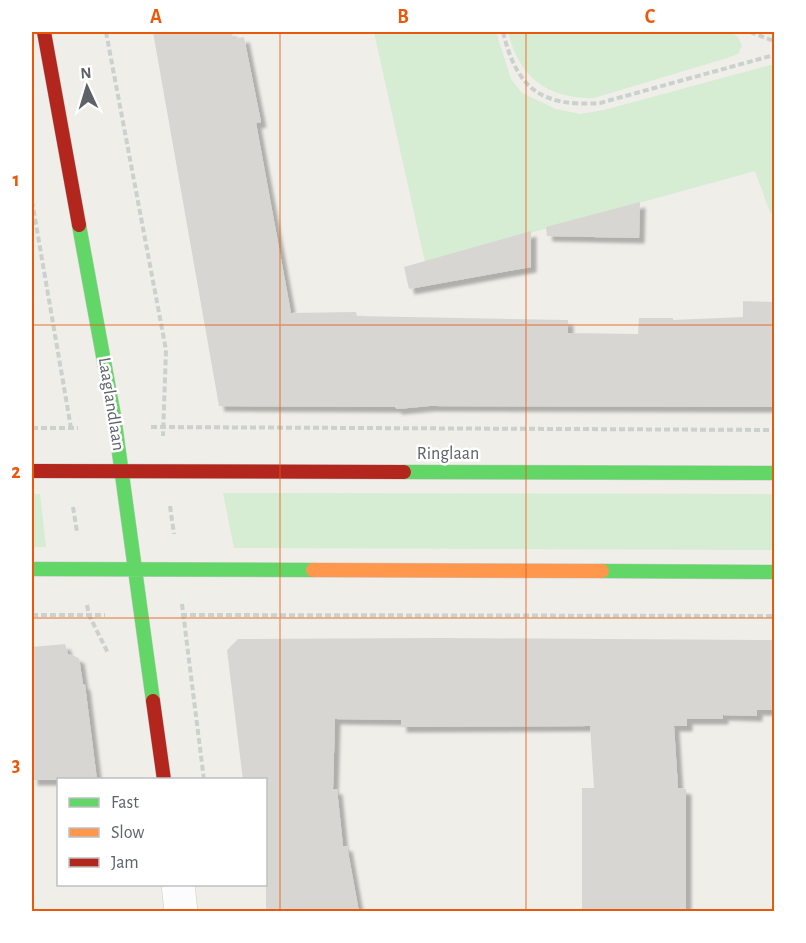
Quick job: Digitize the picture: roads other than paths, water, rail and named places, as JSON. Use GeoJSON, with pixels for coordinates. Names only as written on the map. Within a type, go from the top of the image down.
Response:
{"type":"FeatureCollection","features":[{"type":"Feature","properties":{"kind":"street","name":"Laaglandlaan"},"geometry":{"type":"LineString","coordinates":[[44,32],[122,471],[164,778]]}},
{"type":"Feature","properties":{"kind":"street","name":"Ringlaan"},"geometry":{"type":"LineString","coordinates":[[32,471],[774,473]]}},
{"type":"Feature","properties":{"kind":"street"},"geometry":{"type":"LineString","coordinates":[[32,569],[774,572]]}},
{"type":"Feature","properties":{"kind":"street"},"geometry":{"type":"LineString","coordinates":[[178,886],[181,912]]}}]}
